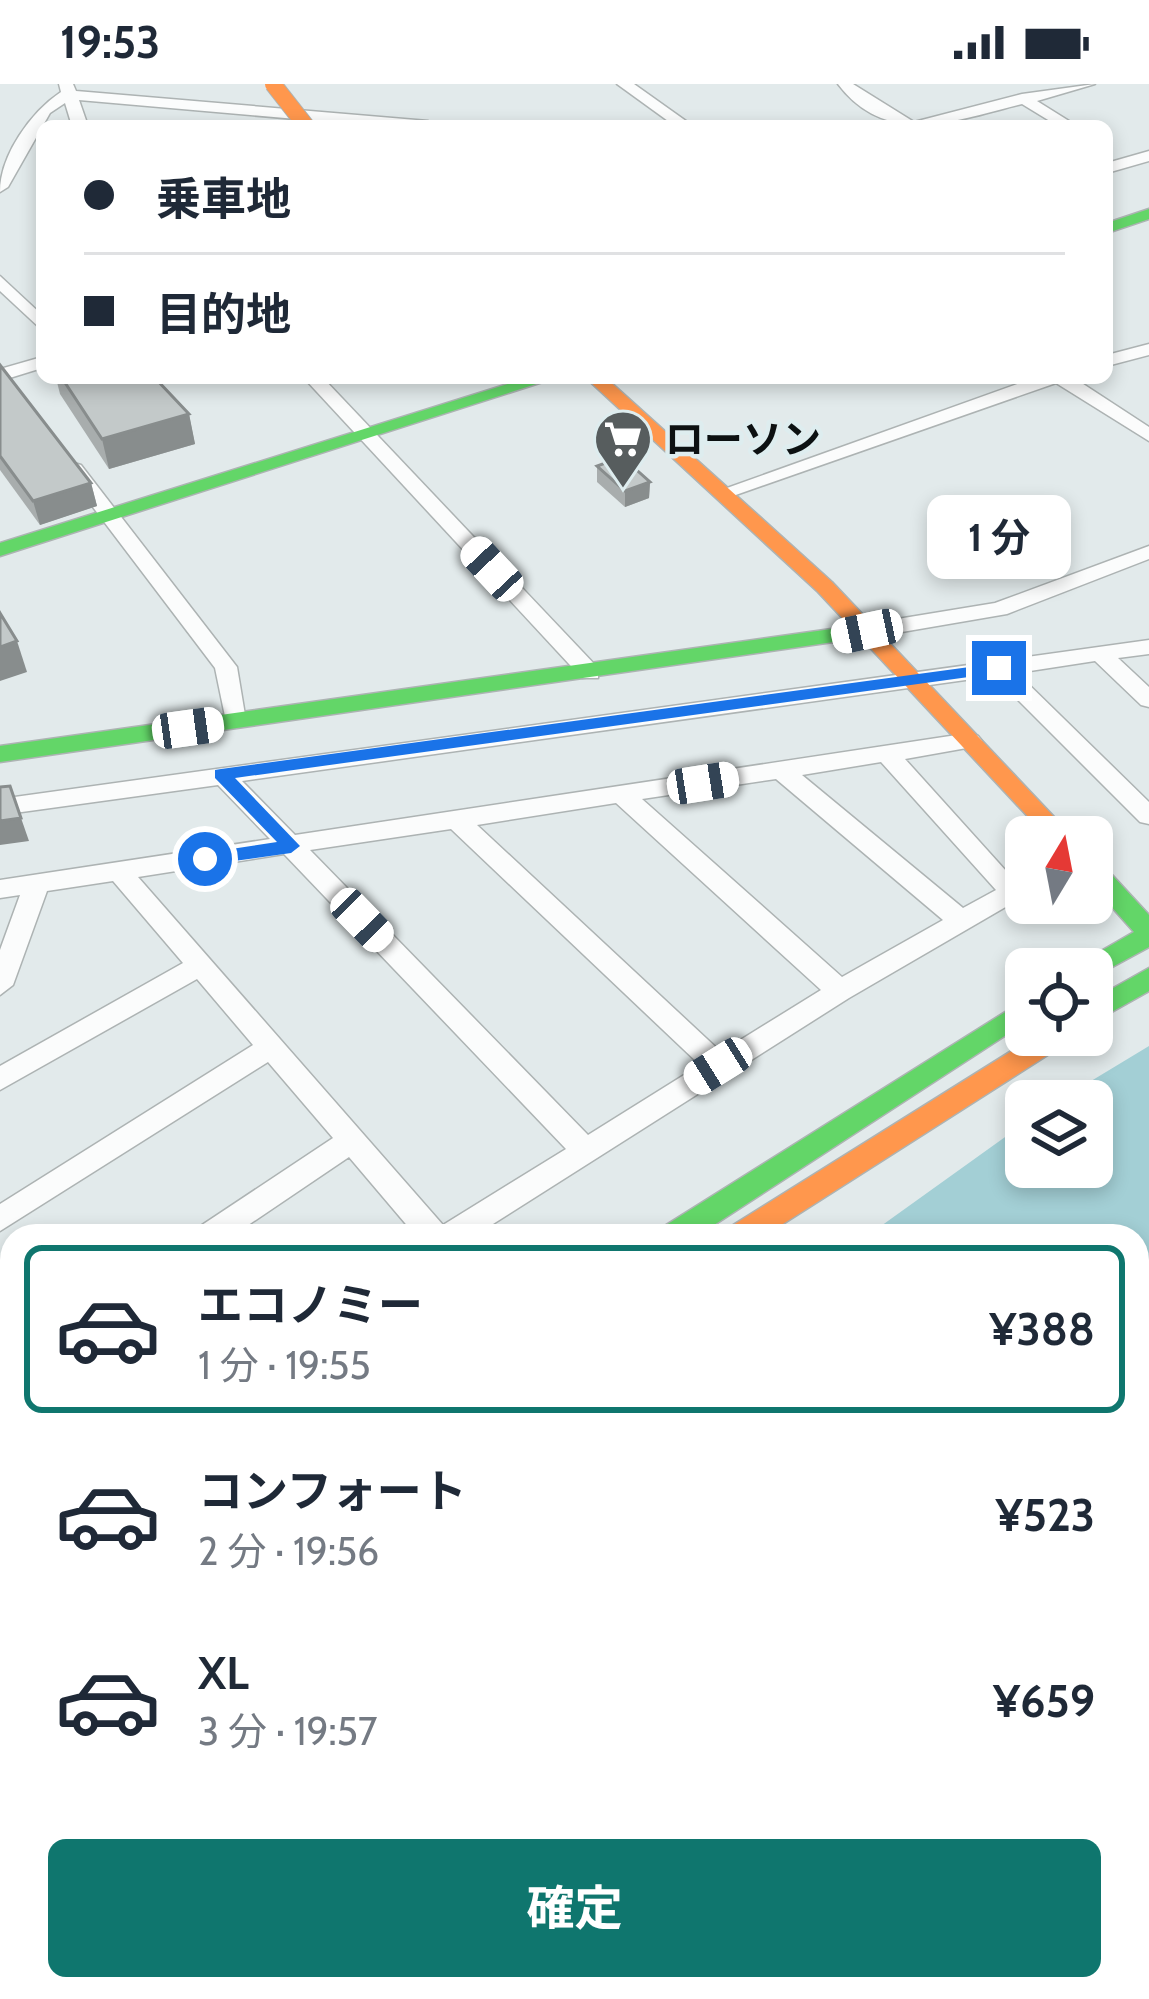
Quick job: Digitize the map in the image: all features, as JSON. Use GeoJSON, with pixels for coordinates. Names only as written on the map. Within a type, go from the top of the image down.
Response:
{"type":"FeatureCollection","features":[{"type":"Feature","properties":{"kind":"street"},"geometry":{"type":"LineString","coordinates":[[273,84],[301,120]]}},
{"type":"Feature","properties":{"kind":"street"},"geometry":{"type":"LineString","coordinates":[[623,84],[676,120]]}},
{"type":"Feature","properties":{"kind":"street"},"geometry":{"type":"LineString","coordinates":[[845,84],[903,120]]}},
{"type":"Feature","properties":{"kind":"street"},"geometry":{"type":"LineString","coordinates":[[936,120],[1088,84]]}},
{"type":"Feature","properties":{"kind":"street"},"geometry":{"type":"LineString","coordinates":[[67,90],[78,120]]}},
{"type":"Feature","properties":{"kind":"street"},"geometry":{"type":"LineString","coordinates":[[38,120],[67,90],[317,120]]}},
{"type":"Feature","properties":{"kind":"street"},"geometry":{"type":"LineString","coordinates":[[1022,98],[1059,120]]}},
{"type":"Feature","properties":{"kind":"street"},"geometry":{"type":"LineString","coordinates":[[0,187],[36,124]]}},
{"type":"Feature","properties":{"kind":"street"},"geometry":{"type":"LineString","coordinates":[[1113,152],[1129,162]]}},
{"type":"Feature","properties":{"kind":"street"},"geometry":{"type":"LineString","coordinates":[[1113,166],[1149,156]]}},
{"type":"Feature","properties":{"kind":"street"},"geometry":{"type":"LineString","coordinates":[[1113,226],[1149,214]]}},
{"type":"Feature","properties":{"kind":"street"},"geometry":{"type":"LineString","coordinates":[[0,281],[36,319]]}},
{"type":"Feature","properties":{"kind":"street"},"geometry":{"type":"LineString","coordinates":[[1113,359],[1149,349]]}},
{"type":"Feature","properties":{"kind":"street"},"geometry":{"type":"LineString","coordinates":[[18,393],[2,374],[36,364]]}},
{"type":"Feature","properties":{"kind":"street"},"geometry":{"type":"LineString","coordinates":[[319,384],[590,673]]}},
{"type":"Feature","properties":{"kind":"street"},"geometry":{"type":"LineString","coordinates":[[0,550],[526,384]]}},
{"type":"Feature","properties":{"kind":"street"},"geometry":{"type":"LineString","coordinates":[[602,384],[867,631],[1041,816]]}},
{"type":"Feature","properties":{"kind":"street"},"geometry":{"type":"LineString","coordinates":[[723,494],[1035,384]]}},
{"type":"Feature","properties":{"kind":"street"},"geometry":{"type":"LineString","coordinates":[[1070,384],[1149,435]]}},
{"type":"Feature","properties":{"kind":"street"},"geometry":{"type":"LineString","coordinates":[[59,450],[226,667],[235,722]]}},
{"type":"Feature","properties":{"kind":"street"},"geometry":{"type":"LineString","coordinates":[[0,754],[590,673],[999,609],[1149,552]]}},
{"type":"Feature","properties":{"kind":"street"},"geometry":{"type":"LineString","coordinates":[[0,807],[1149,647]]}},
{"type":"Feature","properties":{"kind":"street"},"geometry":{"type":"LineString","coordinates":[[1100,654],[1149,700]]}},
{"type":"Feature","properties":{"kind":"street"},"geometry":{"type":"LineString","coordinates":[[999,668],[1149,816]]}},
{"type":"Feature","properties":{"kind":"street"},"geometry":{"type":"LineString","coordinates":[[0,889],[970,741]]}},
{"type":"Feature","properties":{"kind":"street"},"geometry":{"type":"LineString","coordinates":[[468,1224],[840,991],[1012,892],[888,755]]}},
{"type":"Feature","properties":{"kind":"street"},"geometry":{"type":"LineString","coordinates":[[782,771],[963,922]]}},
{"type":"Feature","properties":{"kind":"street"},"geometry":{"type":"LineString","coordinates":[[221,774],[584,1148]]}},
{"type":"Feature","properties":{"kind":"street"},"geometry":{"type":"LineString","coordinates":[[623,796],[840,991]]}},
{"type":"Feature","properties":{"kind":"street"},"geometry":{"type":"LineString","coordinates":[[458,821],[718,1066]]}},
{"type":"Feature","properties":{"kind":"street"},"geometry":{"type":"LineString","coordinates":[[118,872],[423,1224]]}},
{"type":"Feature","properties":{"kind":"street"},"geometry":{"type":"LineString","coordinates":[[0,985],[38,884]]}},
{"type":"Feature","properties":{"kind":"street"},"geometry":{"type":"LineString","coordinates":[[1113,893],[1149,933],[1113,955]]}},
{"type":"Feature","properties":{"kind":"street"},"geometry":{"type":"LineString","coordinates":[[0,1079],[199,966]]}},
{"type":"Feature","properties":{"kind":"street"},"geometry":{"type":"LineString","coordinates":[[1113,1000],[1149,978]]}},
{"type":"Feature","properties":{"kind":"street"},"geometry":{"type":"LineString","coordinates":[[692,1224],[1005,1023]]}},
{"type":"Feature","properties":{"kind":"street"},"geometry":{"type":"LineString","coordinates":[[0,1219],[268,1048]]}},
{"type":"Feature","properties":{"kind":"street"},"geometry":{"type":"LineString","coordinates":[[759,1224],[1025,1056]]}},
{"type":"Feature","properties":{"kind":"street"},"geometry":{"type":"LineString","coordinates":[[227,1224],[349,1142]]}},
{"type":"Feature","properties":{"kind":"shaded area"},"geometry":{"type":"Polygon","coordinates":[[[1149,1046],[1149,1224],[884,1224],[1005,1137],[1005,1188],[1113,1188],[1113,1080],[1093,1080],[1149,1046]]]}},
{"type":"Feature","properties":{"kind":"building"},"geometry":{"type":"Polygon","coordinates":[[[0,365],[91,483],[33,501],[0,456],[0,365]]]}},
{"type":"Feature","properties":{"kind":"building"},"geometry":{"type":"Polygon","coordinates":[[[66,384],[161,384],[189,414],[102,439],[66,384]]]}},
{"type":"Feature","properties":{"kind":"building"},"geometry":{"type":"Polygon","coordinates":[[[622,457],[650,482],[625,491],[597,466],[622,457]]]}},
{"type":"Feature","properties":{"kind":"building"},"geometry":{"type":"Polygon","coordinates":[[[0,613],[17,641],[0,647],[0,613]]]}},
{"type":"Feature","properties":{"kind":"building"},"geometry":{"type":"Polygon","coordinates":[[[10,786],[21,818],[0,821],[0,787],[10,786]]]}},
{"type":"Feature","properties":{"kind":"traffic: fast"},"geometry":{"type":"LineString","coordinates":[[1113,226],[1149,214]]}},
{"type":"Feature","properties":{"kind":"traffic: fast"},"geometry":{"type":"LineString","coordinates":[[0,550],[527,384]]}},
{"type":"Feature","properties":{"kind":"traffic: fast"},"geometry":{"type":"LineString","coordinates":[[0,754],[867,631]]}},
{"type":"Feature","properties":{"kind":"traffic: fast"},"geometry":{"type":"LineString","coordinates":[[1113,892],[1149,932]]}},
{"type":"Feature","properties":{"kind":"traffic: fast"},"geometry":{"type":"LineString","coordinates":[[1113,956],[1149,935]]}},
{"type":"Feature","properties":{"kind":"traffic: fast"},"geometry":{"type":"LineString","coordinates":[[1113,1000],[1149,978]]}},
{"type":"Feature","properties":{"kind":"traffic: fast"},"geometry":{"type":"LineString","coordinates":[[692,1224],[1005,1023]]}},
{"type":"Feature","properties":{"kind":"traffic: slow"},"geometry":{"type":"LineString","coordinates":[[273,84],[301,120]]}},
{"type":"Feature","properties":{"kind":"traffic: slow"},"geometry":{"type":"LineString","coordinates":[[602,384],[825,587],[1041,816]]}},
{"type":"Feature","properties":{"kind":"traffic: slow"},"geometry":{"type":"LineString","coordinates":[[759,1224],[1025,1056]]}},
{"type":"Feature","properties":{"kind":"place","name":"ローソン"},"geometry":{"type":"Point","coordinates":[623,490]}},
{"type":"Feature","properties":{"kind":"route"},"geometry":{"type":"LineString","coordinates":[[205,859],[291,846],[221,774],[999,668]]}}]}
